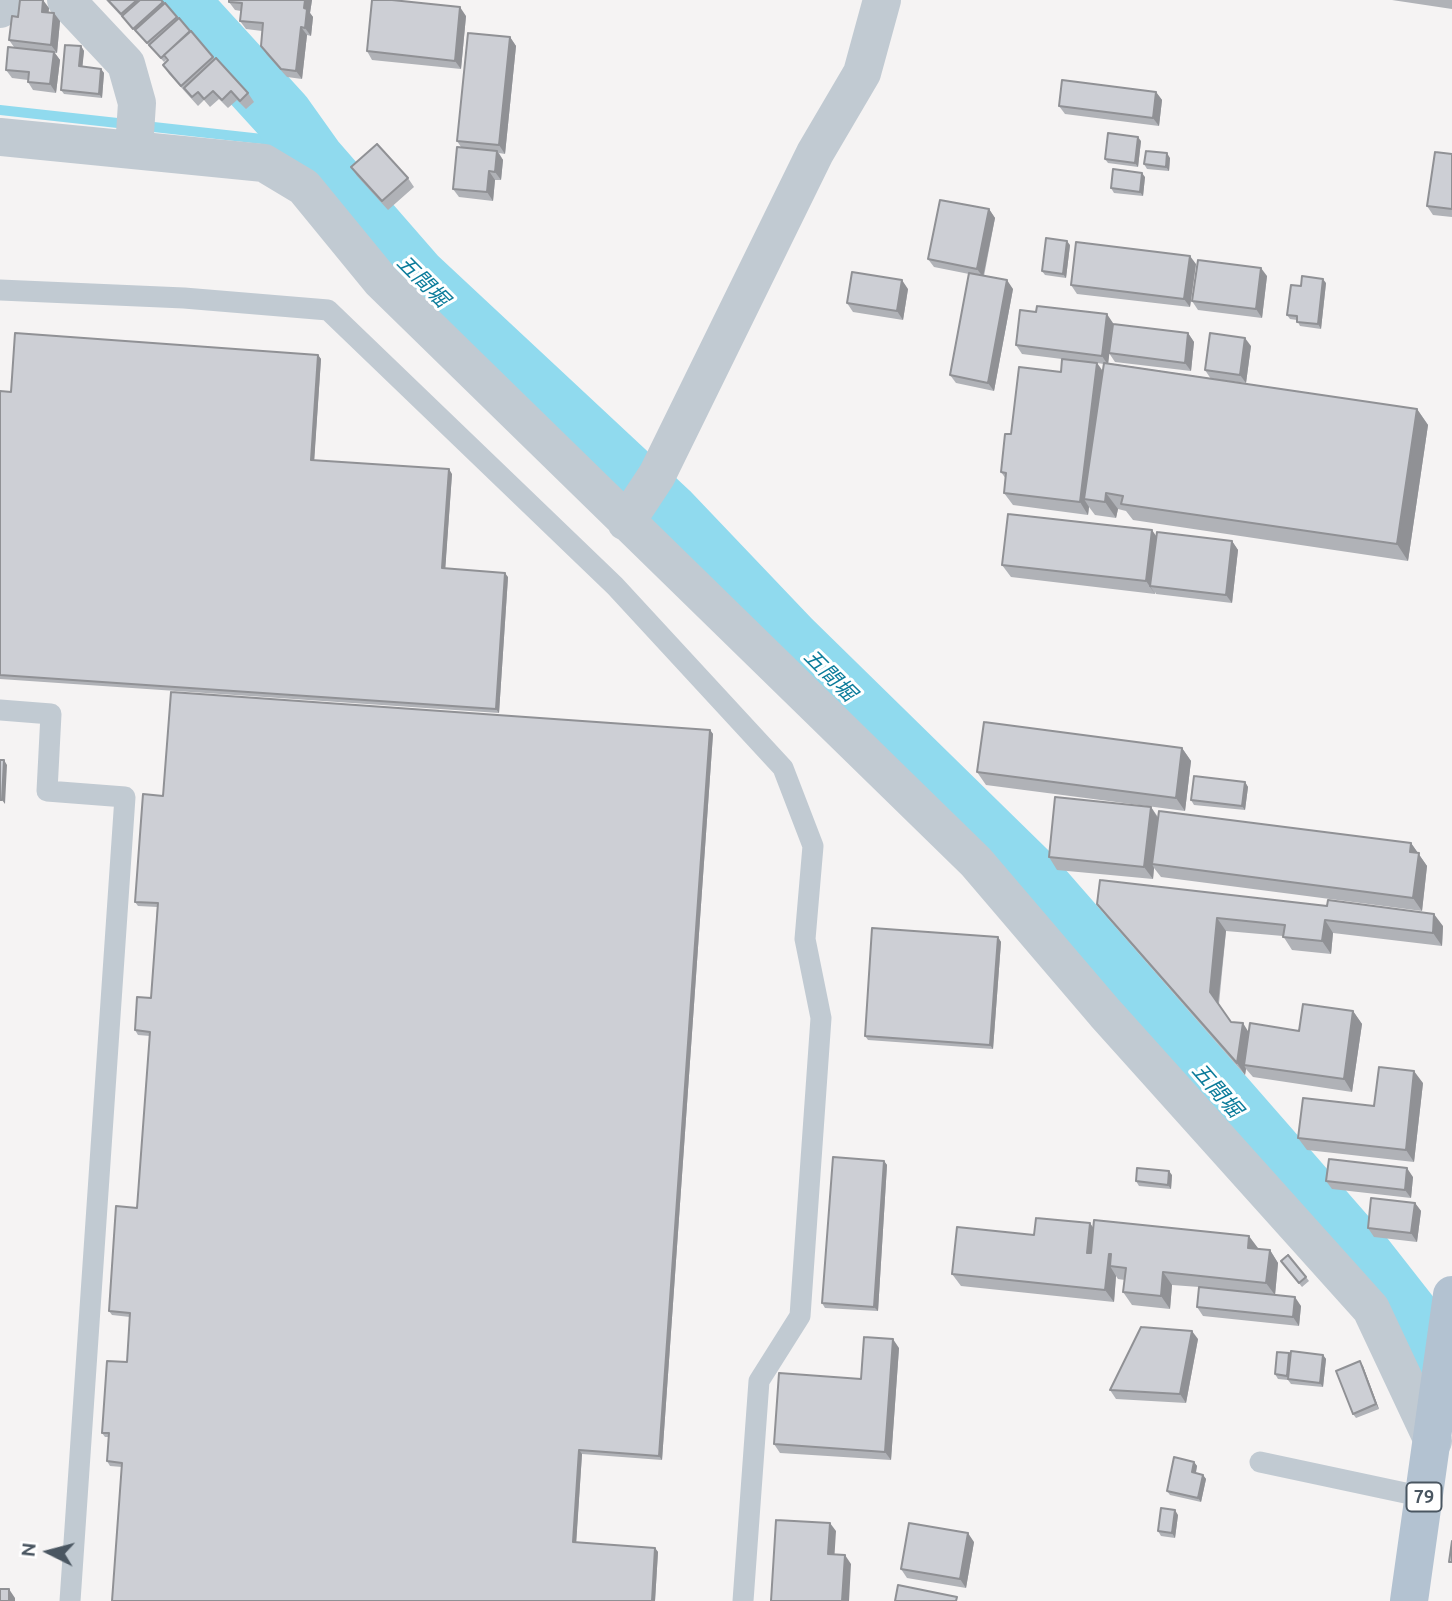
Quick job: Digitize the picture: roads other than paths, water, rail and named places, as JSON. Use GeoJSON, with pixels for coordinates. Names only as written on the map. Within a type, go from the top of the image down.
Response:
{"type":"FeatureCollection","features":[{"type":"Feature","properties":{"kind":"main road","name":"79"},"geometry":{"type":"LineString","coordinates":[[1409,1601],[1450,1318]]}},
{"type":"Feature","properties":{"kind":"street"},"geometry":{"type":"LineString","coordinates":[[0,9],[1,0]]}},
{"type":"Feature","properties":{"kind":"street"},"geometry":{"type":"LineString","coordinates":[[66,0],[126,64],[135,129]]}},
{"type":"Feature","properties":{"kind":"street"},"geometry":{"type":"LineString","coordinates":[[640,500],[815,153],[862,73],[881,0]]}},
{"type":"Feature","properties":{"kind":"street"},"geometry":{"type":"LineString","coordinates":[[0,137],[135,129],[264,163],[304,187],[382,282],[640,500],[811,699],[976,862],[1105,1013],[1371,1309],[1433,1441]]}},
{"type":"Feature","properties":{"kind":"lane"},"geometry":{"type":"LineString","coordinates":[[0,290],[184,299],[328,310],[615,586],[783,768],[813,846],[805,939],[821,1018],[800,1316],[759,1381],[743,1601]]}},
{"type":"Feature","properties":{"kind":"lane"},"geometry":{"type":"LineString","coordinates":[[0,710],[51,714],[47,791],[125,797],[70,1601]]}},
{"type":"Feature","properties":{"kind":"lane"},"geometry":{"type":"LineString","coordinates":[[1260,1462],[1424,1497]]}},
{"type":"Feature","properties":{"kind":"waterway","name":"五間堀"},"geometry":{"type":"LineString","coordinates":[[177,0],[282,115],[314,160],[416,277],[669,513],[790,640],[1028,873],[1361,1254],[1419,1328],[1452,1380]]}},
{"type":"Feature","properties":{"kind":"waterway"},"geometry":{"type":"LineString","coordinates":[[0,110],[271,140],[297,148],[314,160]]}}]}
